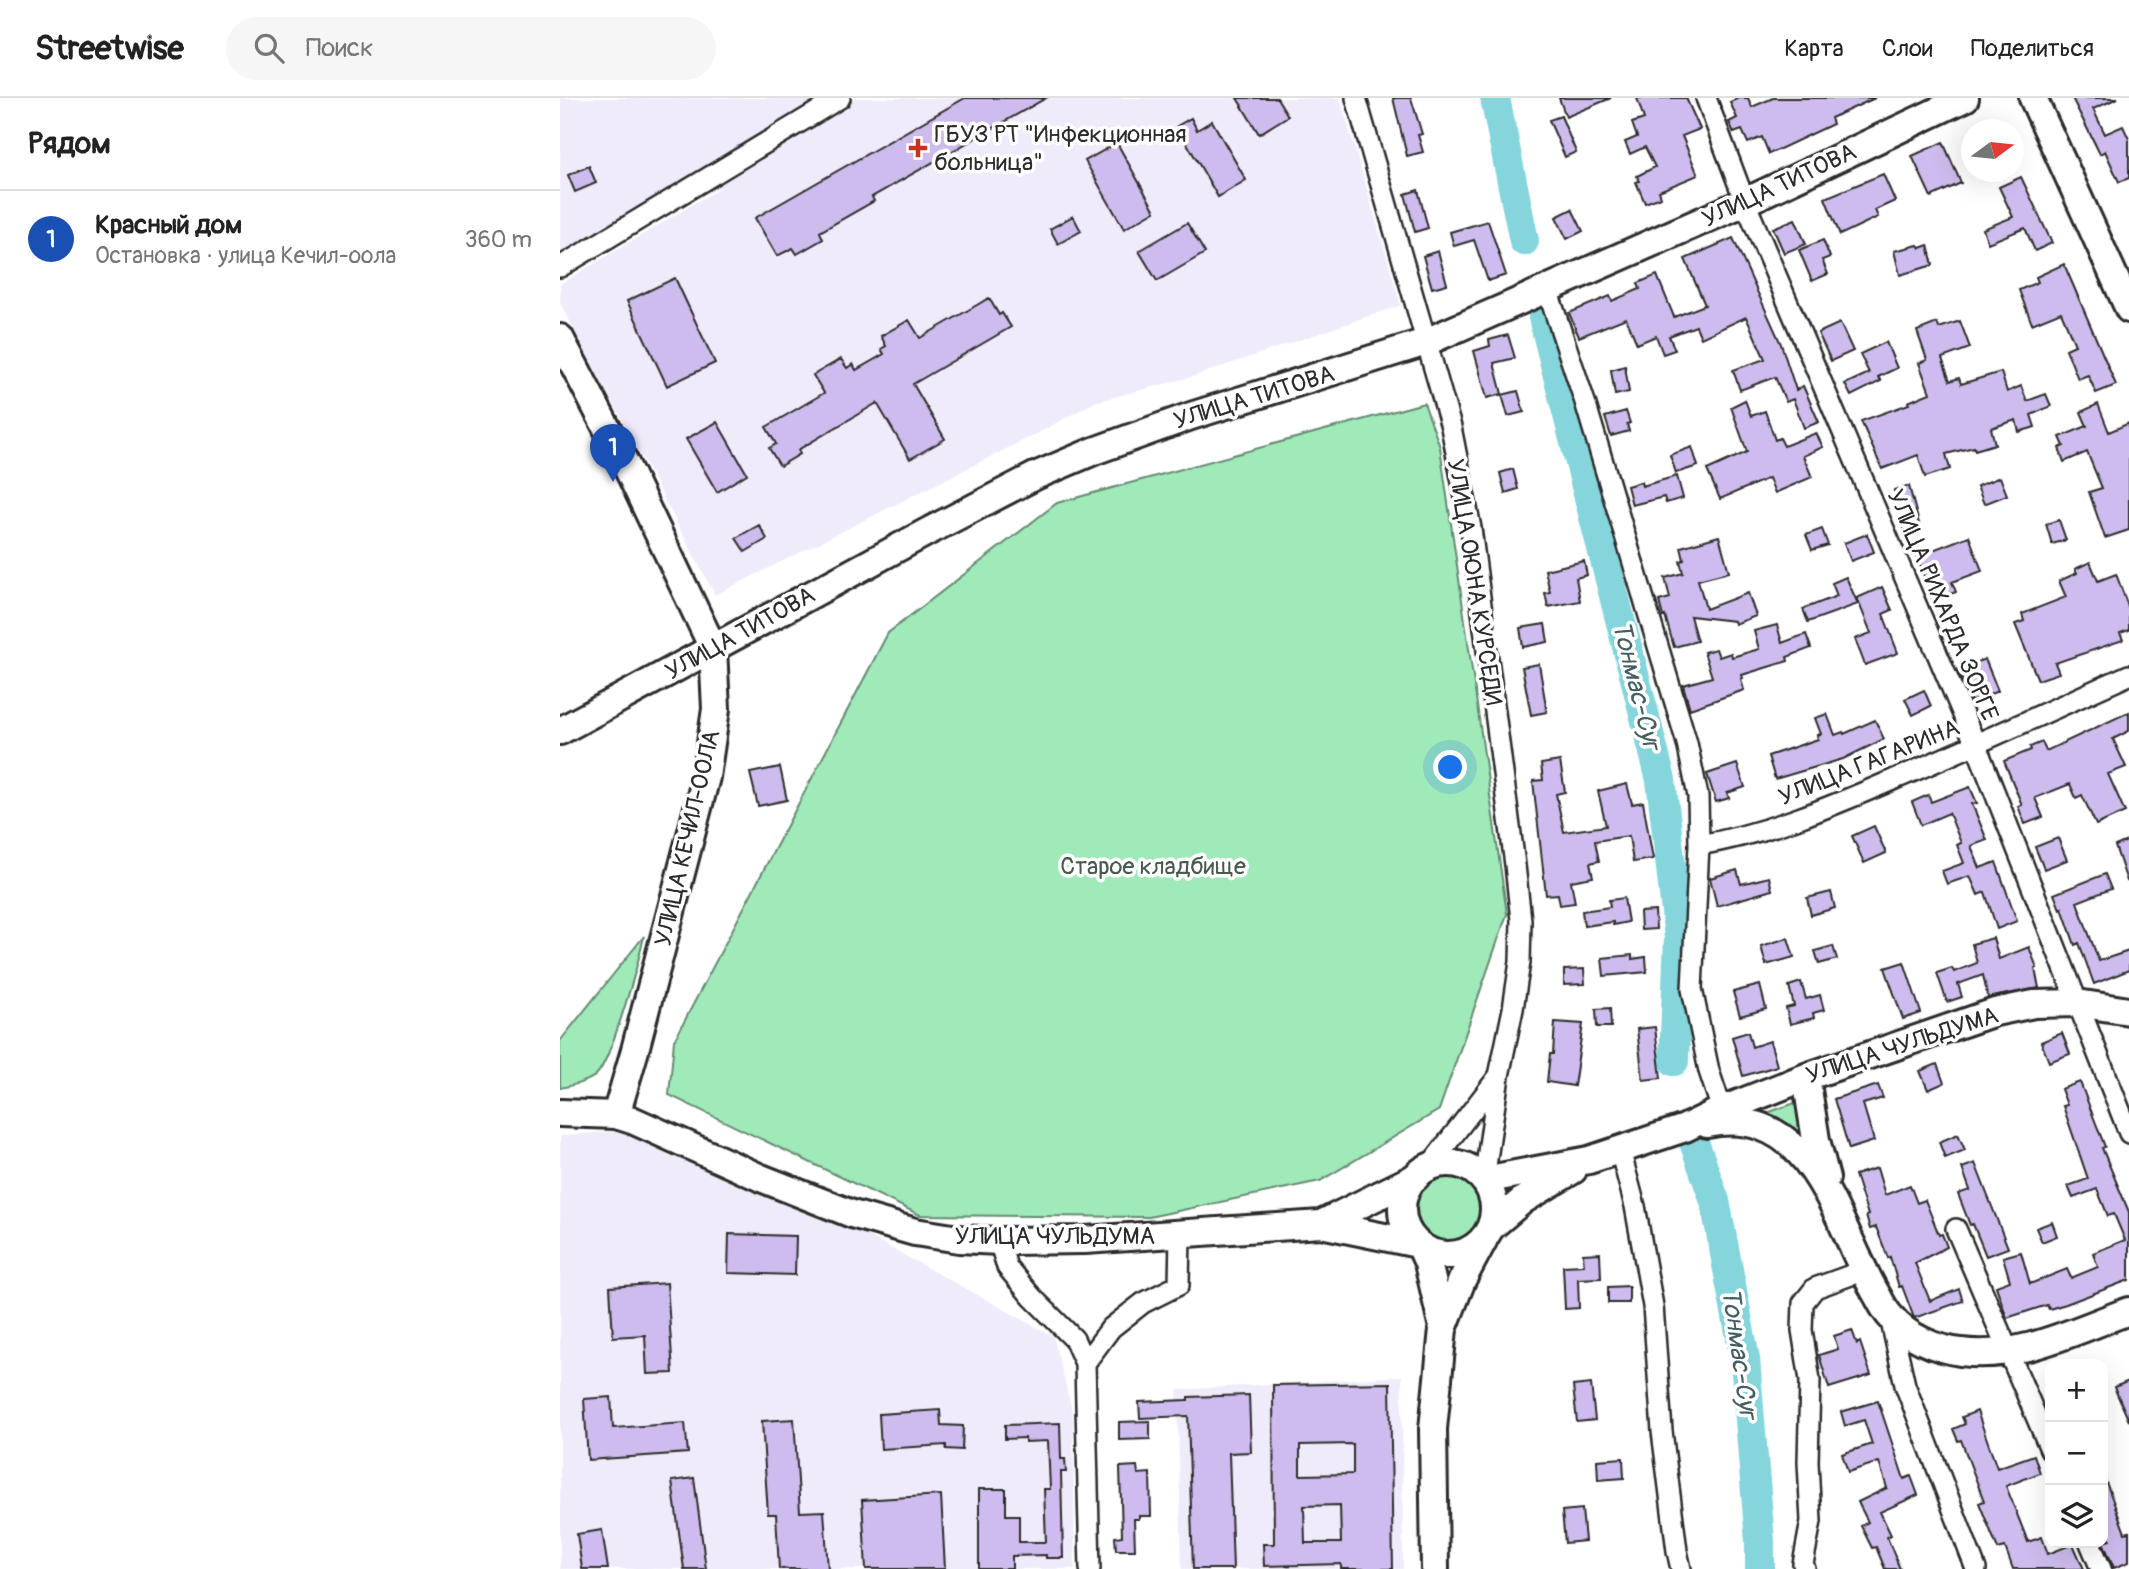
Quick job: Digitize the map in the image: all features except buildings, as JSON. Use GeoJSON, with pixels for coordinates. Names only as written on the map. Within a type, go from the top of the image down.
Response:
{"type":"FeatureCollection","features":[{"type":"Feature","properties":{"kind":"main road","name":"УЛИЦА ТИТОВА"},"geometry":{"type":"LineString","coordinates":[[560,731],[949,520],[1066,462],[1191,416],[1426,342],[1745,202],[1965,98]]}},
{"type":"Feature","properties":{"kind":"main road"},"geometry":{"type":"LineString","coordinates":[[2034,98],[2129,309]]}},
{"type":"Feature","properties":{"kind":"main road","name":"УЛИЦА КЕЧИЛ-ООЛА"},"geometry":{"type":"LineString","coordinates":[[560,338],[625,463],[713,648],[716,709],[706,777],[616,1115]]}},
{"type":"Feature","properties":{"kind":"main road","name":"УЛИЦА ЧУЛЬДУМА"},"geometry":{"type":"LineString","coordinates":[[1484,1180],[1589,1160],[1620,1150],[1685,1128],[1722,1110],[1806,1077],[1995,1012],[2034,1004],[2077,1003],[2129,1011]]}},
{"type":"Feature","properties":{"kind":"main road"},"geometry":{"type":"LineString","coordinates":[[1806,1077],[1816,1140],[1836,1212]]}},
{"type":"Feature","properties":{"kind":"main road","name":"УЛИЦА ЧУЛЬДУМА"},"geometry":{"type":"LineString","coordinates":[[560,1113],[616,1115],[646,1125],[761,1178],[881,1224],[959,1239],[1085,1240],[1321,1224],[1419,1244]]}},
{"type":"Feature","properties":{"kind":"main road","name":"УЛИЦА ЧУЛЬДУМА"},"geometry":{"type":"LineString","coordinates":[[1685,1128],[1717,1122],[1759,1124],[1797,1148],[1812,1167],[1836,1212],[1862,1271],[1890,1317],[1926,1342],[1962,1352],[2008,1351],[2035,1345],[2129,1311]]}},
{"type":"Feature","properties":{"kind":"main road","name":"УЛИЦА ЧУЛЬДУМА"},"geometry":{"type":"LineString","coordinates":[[1487,1233],[1523,1200],[1589,1160]]}},
{"type":"Feature","properties":{"kind":"main road"},"geometry":{"type":"LineString","coordinates":[[1435,1569],[1433,1429],[1443,1329],[1462,1280],[1494,1215],[1494,1202],[1484,1180],[1467,1167],[1454,1163],[1441,1164],[1422,1172],[1407,1189],[1403,1204],[1404,1220],[1410,1234],[1419,1244],[1428,1262],[1443,1329]]}},
{"type":"Feature","properties":{"kind":"main road","name":"УЛИЦА ЧУЛЬДУМА"},"geometry":{"type":"LineString","coordinates":[[1321,1224],[1422,1172]]}},
{"type":"Feature","properties":{"kind":"main road"},"geometry":{"type":"LineString","coordinates":[[1419,1244],[1432,1252],[1453,1254],[1473,1248],[1487,1233]]}},
{"type":"Feature","properties":{"kind":"street"},"geometry":{"type":"LineString","coordinates":[[560,267],[840,98]]}},
{"type":"Feature","properties":{"kind":"street","name":"УЛИЦА ОЮНА КУРСЕДИ"},"geometry":{"type":"LineString","coordinates":[[1356,98],[1451,428],[1471,528],[1517,879],[1521,920],[1520,962],[1499,1076],[1484,1180]]}},
{"type":"Feature","properties":{"kind":"street","name":"УЛИЦА РИХАРДА ЗОРГЕ"},"geometry":{"type":"LineString","coordinates":[[1706,98],[1745,202],[1976,745],[2129,1133]]}},
{"type":"Feature","properties":{"kind":"street"},"geometry":{"type":"LineString","coordinates":[[1547,289],[1589,415],[1687,743],[1698,796],[1699,845],[1692,989],[1709,1071],[1722,1110]]}},
{"type":"Feature","properties":{"kind":"street","name":"УЛИЦА ГАГАРИНА"},"geometry":{"type":"LineString","coordinates":[[1699,845],[1727,841],[1827,808],[1976,745],[2129,675]]}},
{"type":"Feature","properties":{"kind":"street","name":"УЛИЦА ОЮНА КУРСЕДИ"},"geometry":{"type":"LineString","coordinates":[[1422,1172],[1499,1076]]}},
{"type":"Feature","properties":{"kind":"street"},"geometry":{"type":"LineString","coordinates":[[1620,1150],[1635,1206],[1653,1306],[1662,1431],[1676,1551],[1681,1569]]}},
{"type":"Feature","properties":{"kind":"street"},"geometry":{"type":"LineString","coordinates":[[1956,1229],[2045,1437]]}},
{"type":"Feature","properties":{"kind":"street"},"geometry":{"type":"LineString","coordinates":[[1086,1363],[1111,1328],[1143,1303],[1180,1285],[1180,1235]]}},
{"type":"Feature","properties":{"kind":"street"},"geometry":{"type":"LineString","coordinates":[[999,1241],[1007,1267],[1032,1297],[1074,1339],[1086,1363],[1090,1569]]}},
{"type":"Feature","properties":{"kind":"street"},"geometry":{"type":"LineString","coordinates":[[1805,1569],[1811,1521],[1808,1462],[1810,1380],[1802,1330],[1803,1303],[1815,1288],[1862,1271]]}},
{"type":"Feature","properties":{"kind":"street"},"geometry":{"type":"LineString","coordinates":[[1890,1317],[1905,1385],[1976,1569]]}},
{"type":"Feature","properties":{"kind":"street"},"geometry":{"type":"LineString","coordinates":[[2092,1548],[2101,1569]]}},
{"type":"Feature","properties":{"kind":"shaded area"},"geometry":{"type":"Polygon","coordinates":[[[560,98],[1340,98],[1401,305],[1195,376],[1095,402],[715,595],[560,303],[560,284],[725,185],[560,263],[560,98]]]}},
{"type":"Feature","properties":{"kind":"shaded area"},"geometry":{"type":"Polygon","coordinates":[[[619,1131],[865,1234],[1053,1336],[1073,1414],[1075,1569],[560,1569],[560,1136],[619,1131]]]}},
{"type":"Feature","properties":{"kind":"shaded area"},"geometry":{"type":"Polygon","coordinates":[[[1402,1376],[1403,1569],[1182,1569],[1177,1390],[1402,1376]]]}},
{"type":"Feature","properties":{"kind":"green space","name":"Старое кладбище"},"geometry":{"type":"Polygon","coordinates":[[[1424,403],[1440,447],[1507,914],[1439,1110],[1320,1181],[1149,1217],[920,1215],[669,1095],[674,1041],[888,633],[1057,503],[1424,403]]]}},
{"type":"Feature","properties":{"kind":"green space"},"geometry":{"type":"Polygon","coordinates":[[[644,936],[624,1010],[602,1066],[596,1075],[588,1080],[560,1088],[560,1041],[644,936]]]}},
{"type":"Feature","properties":{"kind":"green space"},"geometry":{"type":"Polygon","coordinates":[[[1806,1099],[1821,1150],[1792,1128],[1750,1119],[1806,1099]]]}},
{"type":"Feature","properties":{"kind":"green space"},"geometry":{"type":"Polygon","coordinates":[[[1443,1177],[1455,1177],[1472,1186],[1479,1197],[1479,1221],[1472,1232],[1455,1241],[1443,1241],[1431,1236],[1422,1227],[1417,1215],[1417,1203],[1422,1191],[1431,1182],[1443,1177]]]}},
{"type":"Feature","properties":{"kind":"waterway","name":"Тонмас-Суг"},"geometry":{"type":"LineString","coordinates":[[1495,98],[1524,241]]}},
{"type":"Feature","properties":{"kind":"waterway","name":"Тонмас-Суг"},"geometry":{"type":"LineString","coordinates":[[1543,317],[1661,780],[1679,938],[1674,1061]]}},
{"type":"Feature","properties":{"kind":"waterway","name":"Тонмас-Суг"},"geometry":{"type":"LineString","coordinates":[[1694,1142],[1715,1201],[1745,1359],[1760,1569]]}},
{"type":"Feature","properties":{"kind":"place","name":"ГБУЗ РТ \"Инфекционная больница\""},"geometry":{"type":"Point","coordinates":[918,148]}},
{"type":"Feature","properties":{"kind":"place","name":"Красный дом"},"geometry":{"type":"Point","coordinates":[613,482]}}]}
